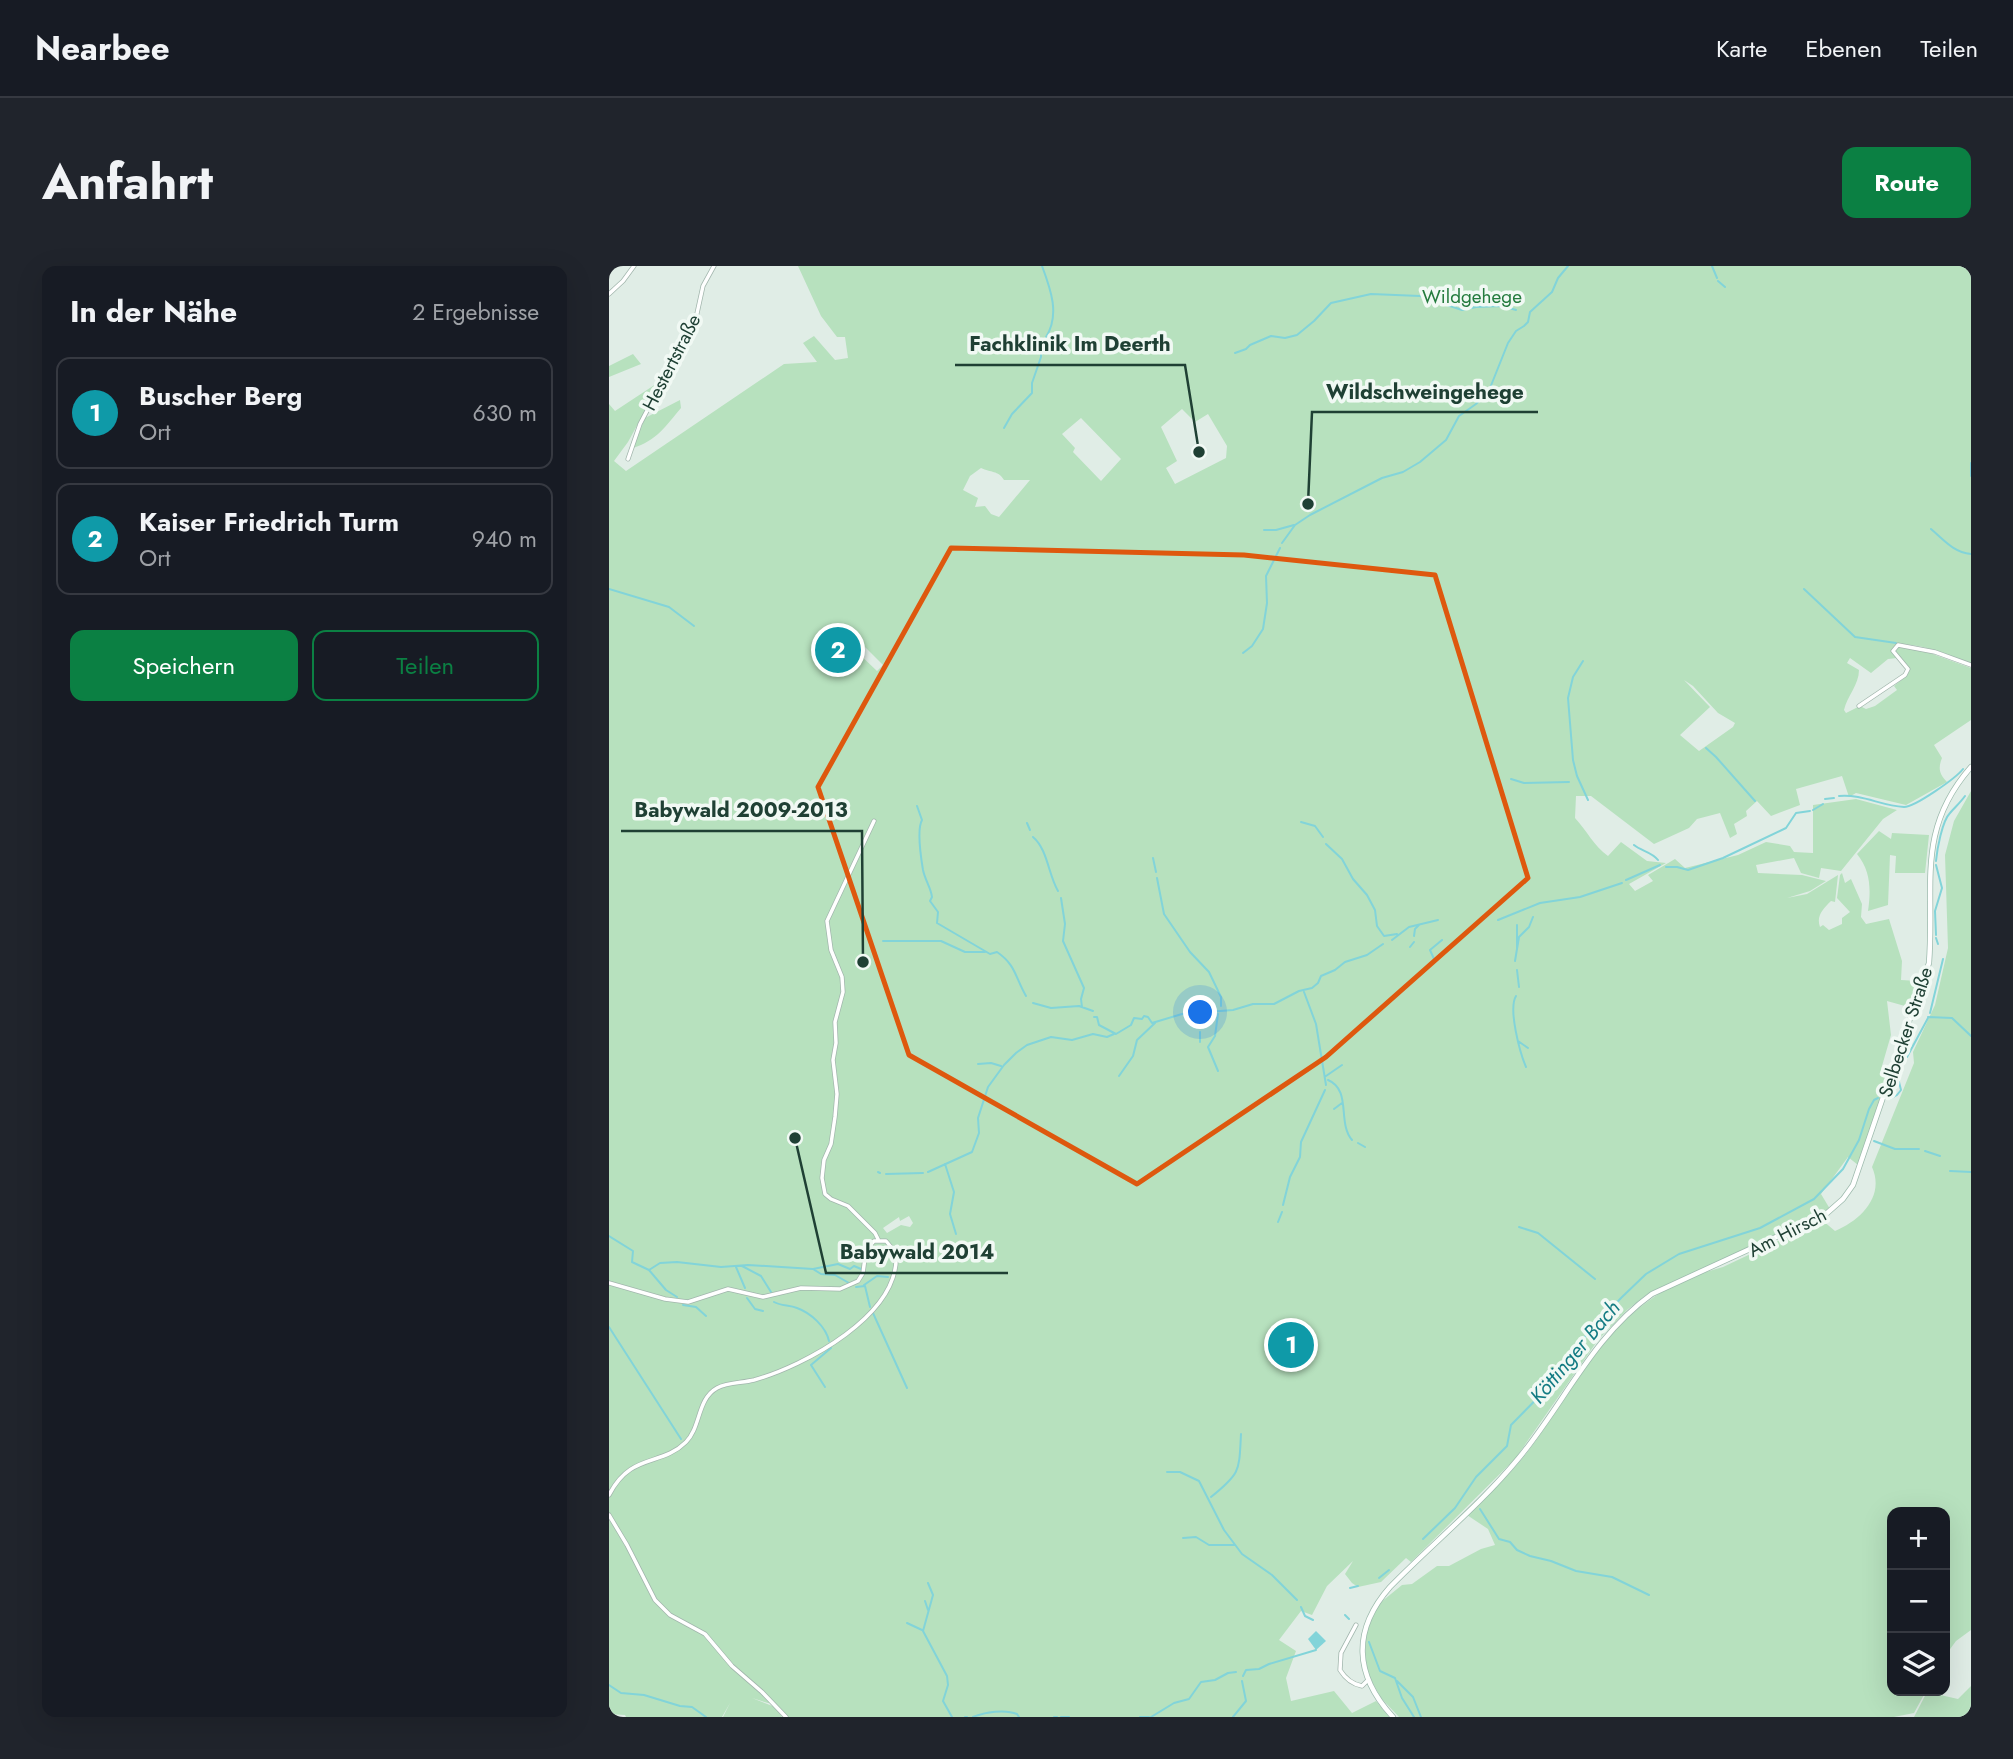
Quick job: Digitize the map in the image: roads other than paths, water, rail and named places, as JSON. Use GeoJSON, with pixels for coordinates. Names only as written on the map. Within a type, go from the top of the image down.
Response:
{"type":"FeatureCollection","features":[{"type":"Feature","properties":{"kind":"main road","name":"Selbecker Straße"},"geometry":{"type":"LineString","coordinates":[[1870,1138],[1929,963],[1930,863],[1934,832],[1952,791],[1971,767]]}},
{"type":"Feature","properties":{"kind":"main road","name":"Am Hirsch"},"geometry":{"type":"LineString","coordinates":[[1368,1680],[1363,1662],[1363,1636],[1369,1617],[1381,1597],[1517,1460],[1608,1333],[1640,1303],[1668,1286],[1826,1214],[1843,1199],[1853,1185],[1870,1138]]}},
{"type":"Feature","properties":{"kind":"main road"},"geometry":{"type":"LineString","coordinates":[[1368,1680],[1393,1717]]}},
{"type":"Feature","properties":{"kind":"street"},"geometry":{"type":"LineString","coordinates":[[609,294],[634,266]]}},
{"type":"Feature","properties":{"kind":"street","name":"Hestertstraße"},"geometry":{"type":"LineString","coordinates":[[628,459],[640,424],[696,318],[703,286],[714,266]]}},
{"type":"Feature","properties":{"kind":"street"},"geometry":{"type":"LineString","coordinates":[[1859,706],[1905,675],[1908,669],[1893,650],[1898,645],[1935,652],[1971,665]]}},
{"type":"Feature","properties":{"kind":"street"},"geometry":{"type":"LineString","coordinates":[[874,821],[827,921],[831,950],[842,976],[842,992],[835,1022],[835,1118],[822,1178],[825,1194],[848,1206],[876,1233],[878,1239]]}},
{"type":"Feature","properties":{"kind":"street"},"geometry":{"type":"LineString","coordinates":[[609,1283],[665,1299],[688,1302],[728,1289],[762,1297],[801,1287],[840,1289],[858,1281],[863,1273],[866,1250],[878,1239]]}},
{"type":"Feature","properties":{"kind":"street"},"geometry":{"type":"LineString","coordinates":[[609,1495],[621,1478],[637,1465],[669,1453],[688,1440],[708,1394],[720,1387],[754,1380],[816,1354],[833,1344],[875,1308],[893,1278],[897,1260],[891,1244],[878,1239]]}},
{"type":"Feature","properties":{"kind":"street"},"geometry":{"type":"LineString","coordinates":[[609,1515],[655,1600],[670,1615],[705,1634],[732,1666],[770,1699],[786,1717]]}},
{"type":"Feature","properties":{"kind":"street"},"geometry":{"type":"LineString","coordinates":[[1356,1625],[1341,1653],[1339,1670],[1349,1681],[1358,1685],[1368,1680]]}},
{"type":"Feature","properties":{"kind":"water"},"geometry":{"type":"Polygon","coordinates":[[[1316,1631],[1326,1641],[1316,1650],[1308,1639],[1316,1631]]]}},
{"type":"Feature","properties":{"kind":"waterway"},"geometry":{"type":"LineString","coordinates":[[1042,266],[1053,302],[1053,320],[1046,337]]}},
{"type":"Feature","properties":{"kind":"waterway"},"geometry":{"type":"LineString","coordinates":[[1282,543],[1295,525],[1310,515],[1382,478],[1403,472],[1420,462],[1446,440],[1459,416],[1476,404],[1490,388],[1508,343],[1516,331],[1528,322],[1530,312],[1552,292],[1558,278],[1568,266]]}},
{"type":"Feature","properties":{"kind":"waterway"},"geometry":{"type":"LineString","coordinates":[[1712,266],[1717,278]]}},
{"type":"Feature","properties":{"kind":"waterway"},"geometry":{"type":"LineString","coordinates":[[1718,281],[1725,287]]}},
{"type":"Feature","properties":{"kind":"waterway"},"geometry":{"type":"LineString","coordinates":[[1235,353],[1271,336],[1285,338],[1297,335],[1331,303],[1371,294],[1420,296],[1462,310],[1502,306],[1516,310]]}},
{"type":"Feature","properties":{"kind":"waterway"},"geometry":{"type":"LineString","coordinates":[[1004,428],[1012,414],[1032,393],[1032,383],[1041,357],[1041,341]]}},
{"type":"Feature","properties":{"kind":"waterway"},"geometry":{"type":"LineString","coordinates":[[1971,463],[1971,476]]}},
{"type":"Feature","properties":{"kind":"waterway"},"geometry":{"type":"LineString","coordinates":[[1264,530],[1294,525]]}},
{"type":"Feature","properties":{"kind":"waterway"},"geometry":{"type":"LineString","coordinates":[[1931,529],[1954,548],[1971,554]]}},
{"type":"Feature","properties":{"kind":"waterway"},"geometry":{"type":"LineString","coordinates":[[1243,653],[1252,646],[1263,629],[1267,603],[1266,576],[1280,548]]}},
{"type":"Feature","properties":{"kind":"waterway"},"geometry":{"type":"LineString","coordinates":[[609,589],[669,607],[694,626]]}},
{"type":"Feature","properties":{"kind":"waterway"},"geometry":{"type":"LineString","coordinates":[[1804,589],[1855,637],[1896,643]]}},
{"type":"Feature","properties":{"kind":"waterway"},"geometry":{"type":"LineString","coordinates":[[1583,661],[1573,677],[1568,698],[1573,760],[1588,800]]}},
{"type":"Feature","properties":{"kind":"waterway"},"geometry":{"type":"LineString","coordinates":[[1706,748],[1755,801]]}},
{"type":"Feature","properties":{"kind":"waterway"},"geometry":{"type":"LineString","coordinates":[[1839,796],[1909,806],[1935,791],[1963,769]]}},
{"type":"Feature","properties":{"kind":"waterway"},"geometry":{"type":"LineString","coordinates":[[1511,779],[1524,783],[1569,782]]}},
{"type":"Feature","properties":{"kind":"waterway","name":"Köttinger Bach"},"geometry":{"type":"LineString","coordinates":[[1936,861],[1945,822],[1965,796]]}},
{"type":"Feature","properties":{"kind":"waterway"},"geometry":{"type":"LineString","coordinates":[[1825,799],[1834,798]]}},
{"type":"Feature","properties":{"kind":"waterway"},"geometry":{"type":"LineString","coordinates":[[1813,810],[1823,804]]}},
{"type":"Feature","properties":{"kind":"waterway"},"geometry":{"type":"LineString","coordinates":[[917,806],[922,820],[920,851],[923,870],[932,897],[930,901],[938,912],[937,923],[990,954],[997,952],[1012,967],[1026,996]]}},
{"type":"Feature","properties":{"kind":"waterway"},"geometry":{"type":"LineString","coordinates":[[1666,867],[1688,870],[1723,858],[1786,828],[1796,813],[1810,811]]}},
{"type":"Feature","properties":{"kind":"waterway"},"geometry":{"type":"LineString","coordinates":[[1301,822],[1315,826],[1323,837]]}},
{"type":"Feature","properties":{"kind":"waterway"},"geometry":{"type":"LineString","coordinates":[[1027,823],[1030,830]]}},
{"type":"Feature","properties":{"kind":"waterway"},"geometry":{"type":"LineString","coordinates":[[1033,837],[1045,855],[1058,891]]}},
{"type":"Feature","properties":{"kind":"waterway"},"geometry":{"type":"LineString","coordinates":[[1326,844],[1342,859],[1353,879],[1367,895],[1375,910],[1377,926],[1384,936],[1397,934]]}},
{"type":"Feature","properties":{"kind":"waterway"},"geometry":{"type":"LineString","coordinates":[[1634,845],[1658,860]]}},
{"type":"Feature","properties":{"kind":"waterway"},"geometry":{"type":"LineString","coordinates":[[1153,858],[1156,872]]}},
{"type":"Feature","properties":{"kind":"waterway"},"geometry":{"type":"LineString","coordinates":[[1626,880],[1660,865]]}},
{"type":"Feature","properties":{"kind":"waterway","name":"Köttinger Bach"},"geometry":{"type":"LineString","coordinates":[[1936,865],[1942,888],[1935,911],[1936,935]]}},
{"type":"Feature","properties":{"kind":"waterway"},"geometry":{"type":"LineString","coordinates":[[1157,878],[1164,914],[1190,952],[1209,972],[1221,997],[1221,1006]]}},
{"type":"Feature","properties":{"kind":"waterway"},"geometry":{"type":"LineString","coordinates":[[1498,920],[1540,903],[1580,897],[1622,883]]}},
{"type":"Feature","properties":{"kind":"waterway"},"geometry":{"type":"LineString","coordinates":[[1061,898],[1065,924],[1063,941],[1084,988],[1082,1007]]}},
{"type":"Feature","properties":{"kind":"waterway"},"geometry":{"type":"LineString","coordinates":[[1515,961],[1519,937],[1529,927],[1533,917]]}},
{"type":"Feature","properties":{"kind":"waterway"},"geometry":{"type":"LineString","coordinates":[[1392,940],[1409,927],[1438,920]]}},
{"type":"Feature","properties":{"kind":"waterway"},"geometry":{"type":"LineString","coordinates":[[1414,936],[1419,925]]}},
{"type":"Feature","properties":{"kind":"waterway"},"geometry":{"type":"LineString","coordinates":[[1517,925],[1517,949]]}},
{"type":"Feature","properties":{"kind":"waterway","name":"Köttinger Bach"},"geometry":{"type":"LineString","coordinates":[[1936,938],[1938,944]]}},
{"type":"Feature","properties":{"kind":"waterway"},"geometry":{"type":"LineString","coordinates":[[1434,959],[1430,950],[1442,940]]}},
{"type":"Feature","properties":{"kind":"waterway"},"geometry":{"type":"LineString","coordinates":[[883,941],[941,941],[965,952],[985,952]]}},
{"type":"Feature","properties":{"kind":"waterway"},"geometry":{"type":"LineString","coordinates":[[1410,947],[1414,942]]}},
{"type":"Feature","properties":{"kind":"waterway"},"geometry":{"type":"LineString","coordinates":[[1094,1017],[1097,1017],[1099,1025],[1116,1034],[1131,1025],[1134,1018],[1142,1019],[1144,1016],[1152,1023],[1182,1014],[1233,1010],[1253,1004],[1274,1004],[1299,991],[1312,988],[1321,976],[1345,962],[1367,955],[1383,944]]}},
{"type":"Feature","properties":{"kind":"waterway","name":"Köttinger Bach"},"geometry":{"type":"LineString","coordinates":[[1930,1013],[1943,959]]}},
{"type":"Feature","properties":{"kind":"waterway"},"geometry":{"type":"LineString","coordinates":[[1517,970],[1519,987]]}},
{"type":"Feature","properties":{"kind":"waterway"},"geometry":{"type":"LineString","coordinates":[[1304,992],[1316,1024],[1326,1085]]}},
{"type":"Feature","properties":{"kind":"waterway"},"geometry":{"type":"LineString","coordinates":[[1516,996],[1514,1020],[1526,1067]]}},
{"type":"Feature","properties":{"kind":"waterway"},"geometry":{"type":"LineString","coordinates":[[1033,1003],[1051,1008],[1079,1006],[1093,1011]]}},
{"type":"Feature","properties":{"kind":"waterway"},"geometry":{"type":"LineString","coordinates":[[1218,1014],[1215,1036],[1208,1047],[1218,1071]]}},
{"type":"Feature","properties":{"kind":"waterway"},"geometry":{"type":"LineString","coordinates":[[1928,1017],[1952,1018],[1971,1036]]}},
{"type":"Feature","properties":{"kind":"waterway","name":"Köttinger Bach"},"geometry":{"type":"LineString","coordinates":[[1907,1057],[1928,1018]]}},
{"type":"Feature","properties":{"kind":"waterway"},"geometry":{"type":"LineString","coordinates":[[1119,1076],[1133,1056],[1137,1040],[1155,1023]]}},
{"type":"Feature","properties":{"kind":"waterway"},"geometry":{"type":"LineString","coordinates":[[1200,1032],[1200,1042]]}},
{"type":"Feature","properties":{"kind":"waterway"},"geometry":{"type":"LineString","coordinates":[[928,1172],[972,1152],[979,1133],[978,1118],[988,1087],[1016,1053],[1027,1045],[1051,1037],[1072,1040],[1093,1034],[1107,1037],[1114,1034]]}},
{"type":"Feature","properties":{"kind":"waterway"},"geometry":{"type":"LineString","coordinates":[[1518,1041],[1528,1048]]}},
{"type":"Feature","properties":{"kind":"waterway","name":"Köttinger Bach"},"geometry":{"type":"LineString","coordinates":[[1902,1063],[1904,1059]]}},
{"type":"Feature","properties":{"kind":"waterway"},"geometry":{"type":"LineString","coordinates":[[978,1064],[991,1063],[1001,1066]]}},
{"type":"Feature","properties":{"kind":"waterway"},"geometry":{"type":"LineString","coordinates":[[1326,1076],[1342,1065]]}},
{"type":"Feature","properties":{"kind":"waterway","name":"Köttinger Bach"},"geometry":{"type":"LineString","coordinates":[[1890,1099],[1901,1090],[1897,1074],[1900,1067]]}},
{"type":"Feature","properties":{"kind":"waterway"},"geometry":{"type":"LineString","coordinates":[[1328,1080],[1340,1091],[1345,1125],[1352,1140]]}},
{"type":"Feature","properties":{"kind":"waterway"},"geometry":{"type":"LineString","coordinates":[[1283,1205],[1290,1177],[1300,1157],[1301,1142],[1325,1090]]}},
{"type":"Feature","properties":{"kind":"waterway","name":"Köttinger Bach"},"geometry":{"type":"LineString","coordinates":[[1423,1539],[1455,1508],[1476,1477],[1507,1446],[1511,1425],[1564,1371],[1580,1342],[1621,1298],[1646,1274],[1679,1254],[1760,1228],[1814,1199],[1843,1169],[1859,1140],[1869,1109],[1878,1098]]}},
{"type":"Feature","properties":{"kind":"waterway"},"geometry":{"type":"LineString","coordinates":[[1334,1109],[1342,1103]]}},
{"type":"Feature","properties":{"kind":"waterway"},"geometry":{"type":"LineString","coordinates":[[1874,1141],[1895,1149],[1919,1149]]}},
{"type":"Feature","properties":{"kind":"waterway"},"geometry":{"type":"LineString","coordinates":[[1358,1143],[1365,1147]]}},
{"type":"Feature","properties":{"kind":"waterway"},"geometry":{"type":"LineString","coordinates":[[1925,1151],[1940,1156]]}},
{"type":"Feature","properties":{"kind":"waterway"},"geometry":{"type":"LineString","coordinates":[[945,1164],[954,1192],[950,1214],[956,1234]]}},
{"type":"Feature","properties":{"kind":"waterway"},"geometry":{"type":"LineString","coordinates":[[1950,1171],[1971,1172]]}},
{"type":"Feature","properties":{"kind":"waterway"},"geometry":{"type":"LineString","coordinates":[[886,1174],[923,1173]]}},
{"type":"Feature","properties":{"kind":"waterway"},"geometry":{"type":"LineString","coordinates":[[1278,1222],[1282,1212]]}},
{"type":"Feature","properties":{"kind":"waterway"},"geometry":{"type":"LineString","coordinates":[[1519,1227],[1538,1233],[1595,1279]]}},
{"type":"Feature","properties":{"kind":"waterway"},"geometry":{"type":"LineString","coordinates":[[609,1236],[633,1251],[632,1262],[649,1270],[660,1263],[677,1262],[721,1267],[748,1265],[813,1269],[821,1274],[835,1275],[849,1283]]}},
{"type":"Feature","properties":{"kind":"waterway"},"geometry":{"type":"LineString","coordinates":[[813,1269],[838,1264],[850,1269],[854,1266],[861,1269]]}},
{"type":"Feature","properties":{"kind":"waterway"},"geometry":{"type":"LineString","coordinates":[[742,1266],[761,1276],[771,1292]]}},
{"type":"Feature","properties":{"kind":"waterway"},"geometry":{"type":"LineString","coordinates":[[736,1267],[745,1288]]}},
{"type":"Feature","properties":{"kind":"waterway"},"geometry":{"type":"LineString","coordinates":[[649,1270],[666,1290],[677,1297]]}},
{"type":"Feature","properties":{"kind":"waterway"},"geometry":{"type":"LineString","coordinates":[[864,1285],[877,1276],[888,1277]]}},
{"type":"Feature","properties":{"kind":"waterway"},"geometry":{"type":"LineString","coordinates":[[856,1287],[865,1286],[870,1307]]}},
{"type":"Feature","properties":{"kind":"waterway"},"geometry":{"type":"LineString","coordinates":[[747,1298],[755,1309],[763,1311]]}},
{"type":"Feature","properties":{"kind":"waterway"},"geometry":{"type":"LineString","coordinates":[[774,1302],[807,1313],[821,1326],[829,1341]]}},
{"type":"Feature","properties":{"kind":"waterway"},"geometry":{"type":"LineString","coordinates":[[683,1305],[696,1307],[706,1316]]}},
{"type":"Feature","properties":{"kind":"waterway"},"geometry":{"type":"LineString","coordinates":[[873,1313],[907,1388]]}},
{"type":"Feature","properties":{"kind":"waterway"},"geometry":{"type":"LineString","coordinates":[[609,1327],[681,1439]]}},
{"type":"Feature","properties":{"kind":"waterway"},"geometry":{"type":"LineString","coordinates":[[825,1387],[811,1365],[831,1348]]}},
{"type":"Feature","properties":{"kind":"waterway"},"geometry":{"type":"LineString","coordinates":[[1211,1497],[1237,1470],[1241,1434]]}},
{"type":"Feature","properties":{"kind":"waterway"},"geometry":{"type":"LineString","coordinates":[[1167,1472],[1180,1472],[1199,1481],[1224,1530],[1242,1554],[1272,1575],[1297,1600]]}},
{"type":"Feature","properties":{"kind":"waterway"},"geometry":{"type":"LineString","coordinates":[[1480,1509],[1499,1539],[1510,1542],[1517,1550],[1576,1571],[1612,1577],[1649,1595]]}},
{"type":"Feature","properties":{"kind":"waterway"},"geometry":{"type":"LineString","coordinates":[[1183,1538],[1196,1537],[1209,1545],[1235,1545]]}},
{"type":"Feature","properties":{"kind":"waterway","name":"Köttinger Bach"},"geometry":{"type":"LineString","coordinates":[[1379,1578],[1389,1570]]}},
{"type":"Feature","properties":{"kind":"waterway"},"geometry":{"type":"LineString","coordinates":[[928,1583],[933,1595],[923,1631],[947,1676],[948,1685],[943,1701],[952,1717]]}},
{"type":"Feature","properties":{"kind":"waterway","name":"Köttinger Bach"},"geometry":{"type":"LineString","coordinates":[[1350,1588],[1358,1586]]}},
{"type":"Feature","properties":{"kind":"waterway"},"geometry":{"type":"LineString","coordinates":[[925,1601],[928,1610]]}},
{"type":"Feature","properties":{"kind":"waterway"},"geometry":{"type":"LineString","coordinates":[[1301,1607],[1305,1616],[1313,1620]]}},
{"type":"Feature","properties":{"kind":"waterway"},"geometry":{"type":"LineString","coordinates":[[1345,1615],[1349,1619]]}},
{"type":"Feature","properties":{"kind":"waterway"},"geometry":{"type":"LineString","coordinates":[[907,1623],[922,1630]]}},
{"type":"Feature","properties":{"kind":"waterway"},"geometry":{"type":"LineString","coordinates":[[1369,1642],[1380,1671],[1395,1678],[1402,1698],[1414,1717]]}},
{"type":"Feature","properties":{"kind":"waterway","name":"Köttinger Bach"},"geometry":{"type":"LineString","coordinates":[[1243,1676],[1246,1670],[1259,1669],[1316,1650]]}},
{"type":"Feature","properties":{"kind":"waterway"},"geometry":{"type":"LineString","coordinates":[[1151,1717],[1174,1703],[1189,1699],[1201,1682],[1236,1672]]}},
{"type":"Feature","properties":{"kind":"waterway","name":"Köttinger Bach"},"geometry":{"type":"LineString","coordinates":[[1233,1717],[1246,1701],[1242,1681]]}},
{"type":"Feature","properties":{"kind":"waterway"},"geometry":{"type":"LineString","coordinates":[[1397,1681],[1413,1697],[1421,1717]]}},
{"type":"Feature","properties":{"kind":"waterway"},"geometry":{"type":"LineString","coordinates":[[609,1685],[621,1693],[644,1695],[692,1707],[706,1717]]}},
{"type":"Feature","properties":{"kind":"waterway"},"geometry":{"type":"LineString","coordinates":[[973,1717],[1001,1711],[1012,1712],[1019,1717]]}},
{"type":"Feature","properties":{"kind":"waterway"},"geometry":{"type":"LineString","coordinates":[[1061,1717],[1069,1717]]}},
{"type":"Feature","properties":{"kind":"waterway"},"geometry":{"type":"LineString","coordinates":[[1140,1717],[1149,1717]]}},
{"type":"Feature","properties":{"kind":"place","name":"Fachklinik Im Deerth"},"geometry":{"type":"Point","coordinates":[1199,452]}},
{"type":"Feature","properties":{"kind":"place","name":"Wildschweingehege"},"geometry":{"type":"Point","coordinates":[1308,504]}},
{"type":"Feature","properties":{"kind":"place","name":"Kaiser Friedrich Turm"},"geometry":{"type":"Point","coordinates":[838,650]}},
{"type":"Feature","properties":{"kind":"place","name":"Babywald 2009-2013"},"geometry":{"type":"Point","coordinates":[863,962]}},
{"type":"Feature","properties":{"kind":"place","name":"Babywald 2014"},"geometry":{"type":"Point","coordinates":[795,1138]}},
{"type":"Feature","properties":{"kind":"place","name":"Buscher Berg"},"geometry":{"type":"Point","coordinates":[1291,1345]}},
{"type":"Feature","properties":{"kind":"park label","name":"Wildgehege"},"geometry":{"type":"Point","coordinates":[1472,296]}}]}
